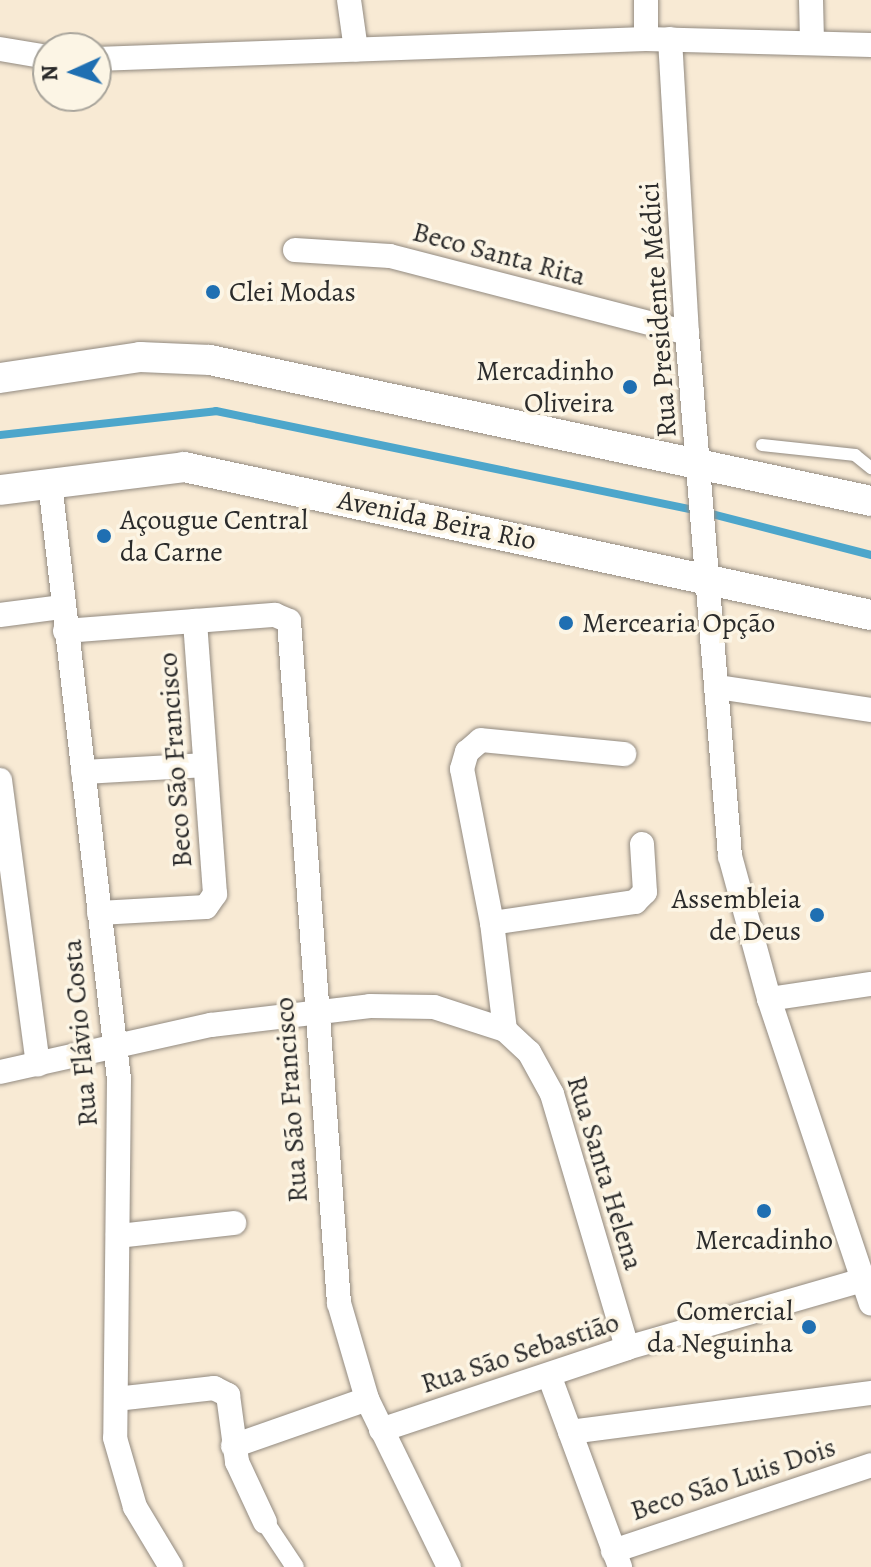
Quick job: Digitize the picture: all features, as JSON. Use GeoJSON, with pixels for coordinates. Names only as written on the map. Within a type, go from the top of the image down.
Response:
{"type":"FeatureCollection","features":[{"type":"Feature","properties":{"kind":"street"},"geometry":{"type":"LineString","coordinates":[[349,0],[356,50]]}},
{"type":"Feature","properties":{"kind":"street","name":"Rua Presidente Médici"},"geometry":{"type":"LineString","coordinates":[[646,0],[658,39],[687,333],[710,577],[730,856],[769,999],[862,1247],[867,1291]]}},
{"type":"Feature","properties":{"kind":"street"},"geometry":{"type":"LineString","coordinates":[[811,0],[812,42]]}},
{"type":"Feature","properties":{"kind":"street"},"geometry":{"type":"LineString","coordinates":[[112,58],[658,39],[871,45]]}},
{"type":"Feature","properties":{"kind":"street"},"geometry":{"type":"LineString","coordinates":[[0,49],[32,54]]}},
{"type":"Feature","properties":{"kind":"street","name":"Beco Santa Rita"},"geometry":{"type":"LineString","coordinates":[[295,250],[390,256],[687,333]]}},
{"type":"Feature","properties":{"kind":"street"},"geometry":{"type":"LineString","coordinates":[[0,378],[140,357],[210,360],[871,501]]}},
{"type":"Feature","properties":{"kind":"street","name":"Avenida Beira Rio"},"geometry":{"type":"LineString","coordinates":[[0,490],[184,467],[710,577],[871,615]]}},
{"type":"Feature","properties":{"kind":"street","name":"Rua Flávio Costa"},"geometry":{"type":"LineString","coordinates":[[50,483],[115,1046],[118,1236],[115,1438],[122,1473],[135,1507],[171,1567]]}},
{"type":"Feature","properties":{"kind":"street","name":"Beco São Francisco"},"geometry":{"type":"LineString","coordinates":[[0,615],[195,621],[275,615]]}},
{"type":"Feature","properties":{"kind":"street","name":"Rua São Francisco"},"geometry":{"type":"LineString","coordinates":[[275,615],[289,621],[314,1011],[339,1303],[367,1399],[449,1567]]}},
{"type":"Feature","properties":{"kind":"street","name":"Beco São Francisco"},"geometry":{"type":"LineString","coordinates":[[99,913],[206,907],[215,894],[203,765],[195,621]]}},
{"type":"Feature","properties":{"kind":"street"},"geometry":{"type":"LineString","coordinates":[[717,687],[871,710]]}},
{"type":"Feature","properties":{"kind":"street"},"geometry":{"type":"LineString","coordinates":[[505,1030],[492,923],[462,769],[467,752],[481,740],[624,754]]}},
{"type":"Feature","properties":{"kind":"street"},"geometry":{"type":"LineString","coordinates":[[83,772],[203,765]]}},
{"type":"Feature","properties":{"kind":"street"},"geometry":{"type":"LineString","coordinates":[[0,780],[38,1064]]}},
{"type":"Feature","properties":{"kind":"street"},"geometry":{"type":"LineString","coordinates":[[492,923],[635,902],[645,892],[642,844]]}},
{"type":"Feature","properties":{"kind":"street"},"geometry":{"type":"LineString","coordinates":[[769,999],[871,984]]}},
{"type":"Feature","properties":{"kind":"street","name":"Rua Santa Helena"},"geometry":{"type":"LineString","coordinates":[[0,1072],[211,1025],[314,1011],[434,1007],[505,1030],[529,1052],[552,1094],[627,1348]]}},
{"type":"Feature","properties":{"kind":"street"},"geometry":{"type":"LineString","coordinates":[[118,1236],[234,1223]]}},
{"type":"Feature","properties":{"kind":"street","name":"Rua São Sebastião"},"geometry":{"type":"LineString","coordinates":[[381,1430],[627,1348],[867,1291]]}},
{"type":"Feature","properties":{"kind":"street"},"geometry":{"type":"LineString","coordinates":[[549,1375],[616,1559]]}},
{"type":"Feature","properties":{"kind":"street"},"geometry":{"type":"LineString","coordinates":[[116,1399],[222,1390],[228,1395],[233,1446],[265,1522],[295,1567]]}},
{"type":"Feature","properties":{"kind":"street"},"geometry":{"type":"LineString","coordinates":[[570,1432],[871,1393]]}},
{"type":"Feature","properties":{"kind":"street"},"geometry":{"type":"LineString","coordinates":[[233,1446],[367,1399]]}},
{"type":"Feature","properties":{"kind":"street","name":"Beco São Luis Dois"},"geometry":{"type":"LineString","coordinates":[[616,1559],[871,1465]]}},
{"type":"Feature","properties":{"kind":"lane"},"geometry":{"type":"LineString","coordinates":[[762,445],[855,455],[871,468]]}},
{"type":"Feature","properties":{"kind":"waterway"},"geometry":{"type":"LineString","coordinates":[[0,435],[216,411],[696,510],[871,555]]}},
{"type":"Feature","properties":{"kind":"place","name":"Clei Modas"},"geometry":{"type":"Point","coordinates":[213,292]}},
{"type":"Feature","properties":{"kind":"place","name":"Mercadinho Oliveira"},"geometry":{"type":"Point","coordinates":[630,387]}},
{"type":"Feature","properties":{"kind":"place","name":"Açougue Central da Carne"},"geometry":{"type":"Point","coordinates":[104,536]}},
{"type":"Feature","properties":{"kind":"place","name":"Mercearia Opção"},"geometry":{"type":"Point","coordinates":[566,623]}},
{"type":"Feature","properties":{"kind":"place","name":"Assembleia de Deus"},"geometry":{"type":"Point","coordinates":[817,915]}},
{"type":"Feature","properties":{"kind":"place","name":"Mercadinho"},"geometry":{"type":"Point","coordinates":[764,1211]}},
{"type":"Feature","properties":{"kind":"place","name":"Comercial da Neguinha"},"geometry":{"type":"Point","coordinates":[809,1327]}}]}
